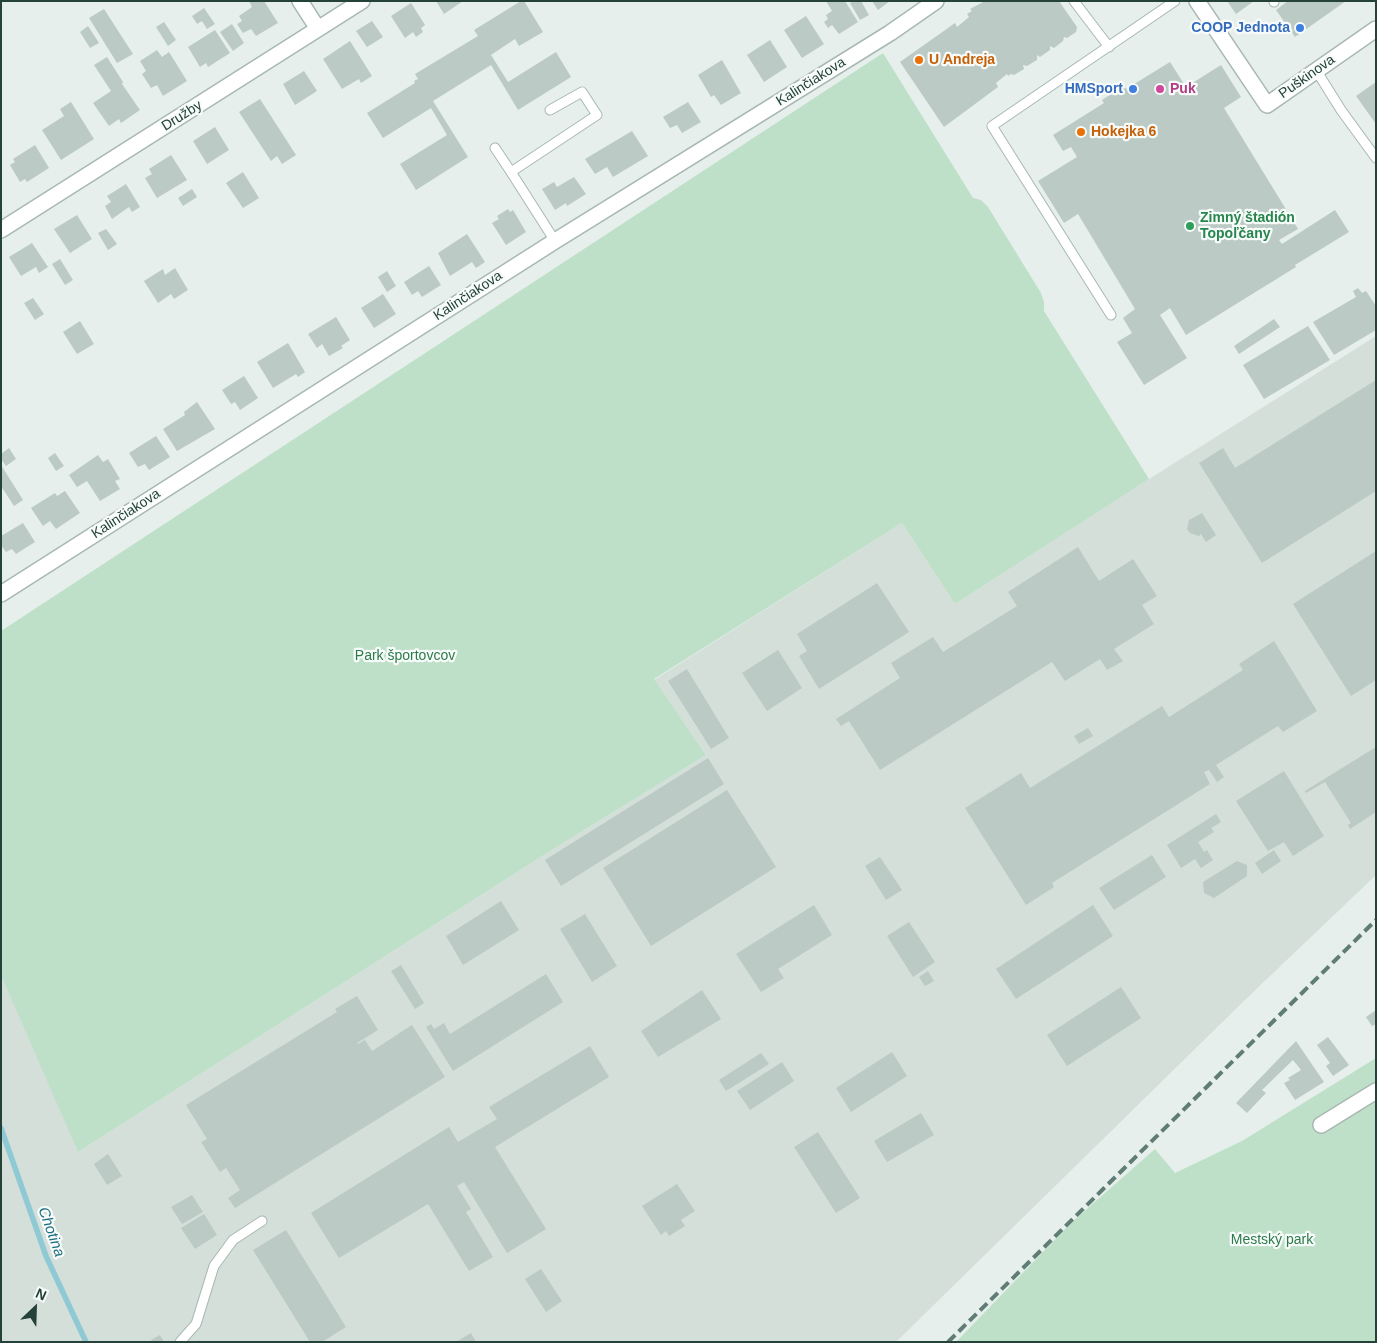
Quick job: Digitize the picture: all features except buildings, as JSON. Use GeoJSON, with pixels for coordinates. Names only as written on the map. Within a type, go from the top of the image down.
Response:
{"type":"FeatureCollection","features":[{"type":"Feature","properties":{"kind":"street"},"geometry":{"type":"LineString","coordinates":[[300,1],[318,29]]}},
{"type":"Feature","properties":{"kind":"street","name":"Družby"},"geometry":{"type":"LineString","coordinates":[[1,230],[362,1]]}},
{"type":"Feature","properties":{"kind":"street","name":"Kalinčiakova"},"geometry":{"type":"LineString","coordinates":[[1,594],[555,241],[890,33],[936,1]]}},
{"type":"Feature","properties":{"kind":"street","name":"Puškinova"},"geometry":{"type":"LineString","coordinates":[[1197,1],[1267,105],[1376,28]]}},
{"type":"Feature","properties":{"kind":"street"},"geometry":{"type":"LineString","coordinates":[[1321,1125],[1376,1092]]}},
{"type":"Feature","properties":{"kind":"lane"},"geometry":{"type":"LineString","coordinates":[[1074,1],[1108,47]]}},
{"type":"Feature","properties":{"kind":"lane"},"geometry":{"type":"LineString","coordinates":[[1111,315],[992,126],[1175,1]]}},
{"type":"Feature","properties":{"kind":"lane"},"geometry":{"type":"LineString","coordinates":[[1316,70],[1341,110],[1375,157]]}},
{"type":"Feature","properties":{"kind":"lane"},"geometry":{"type":"LineString","coordinates":[[511,172],[597,115],[582,92],[550,110]]}},
{"type":"Feature","properties":{"kind":"lane"},"geometry":{"type":"LineString","coordinates":[[495,148],[555,241]]}},
{"type":"Feature","properties":{"kind":"lane"},"geometry":{"type":"LineString","coordinates":[[180,1342],[196,1324],[214,1266],[233,1240],[262,1221]]}},
{"type":"Feature","properties":{"kind":"shaded area"},"geometry":{"type":"Polygon","coordinates":[[[1376,336],[1376,875],[1248,997],[896,1342],[1,1342],[1,963],[78,1152],[547,853],[706,755],[654,680],[902,523],[955,604],[1376,336]]]}},
{"type":"Feature","properties":{"kind":"green space","name":"Park športovcov"},"geometry":{"type":"Polygon","coordinates":[[[883,53],[973,198],[981,200],[988,207],[1041,293],[1044,311],[1149,479],[955,604],[902,523],[654,679],[706,755],[547,853],[78,1152],[1,975],[1,631],[883,53]]]}},
{"type":"Feature","properties":{"kind":"green space","name":"Mestský park"},"geometry":{"type":"Polygon","coordinates":[[[1376,1058],[1376,1342],[956,1342],[1072,1222],[1155,1149],[1175,1173],[1242,1141],[1376,1058]]]}},
{"type":"Feature","properties":{"kind":"waterway","name":"Chotina"},"geometry":{"type":"LineString","coordinates":[[1,1128],[46,1256],[86,1342]]}},
{"type":"Feature","properties":{"kind":"railway"},"geometry":{"type":"LineString","coordinates":[[948,1342],[1376,920]]}},
{"type":"Feature","properties":{"kind":"place","name":"COOP Jednota"},"geometry":{"type":"Point","coordinates":[1300,28]}},
{"type":"Feature","properties":{"kind":"place","name":"U Andreja"},"geometry":{"type":"Point","coordinates":[919,60]}},
{"type":"Feature","properties":{"kind":"place","name":"HMSport"},"geometry":{"type":"Point","coordinates":[1133,89]}},
{"type":"Feature","properties":{"kind":"place","name":"Puk"},"geometry":{"type":"Point","coordinates":[1160,89]}},
{"type":"Feature","properties":{"kind":"place","name":"Hokejka 6"},"geometry":{"type":"Point","coordinates":[1081,132]}},
{"type":"Feature","properties":{"kind":"place","name":"Zimný štadión Topoľčany"},"geometry":{"type":"Point","coordinates":[1190,226]}}]}
